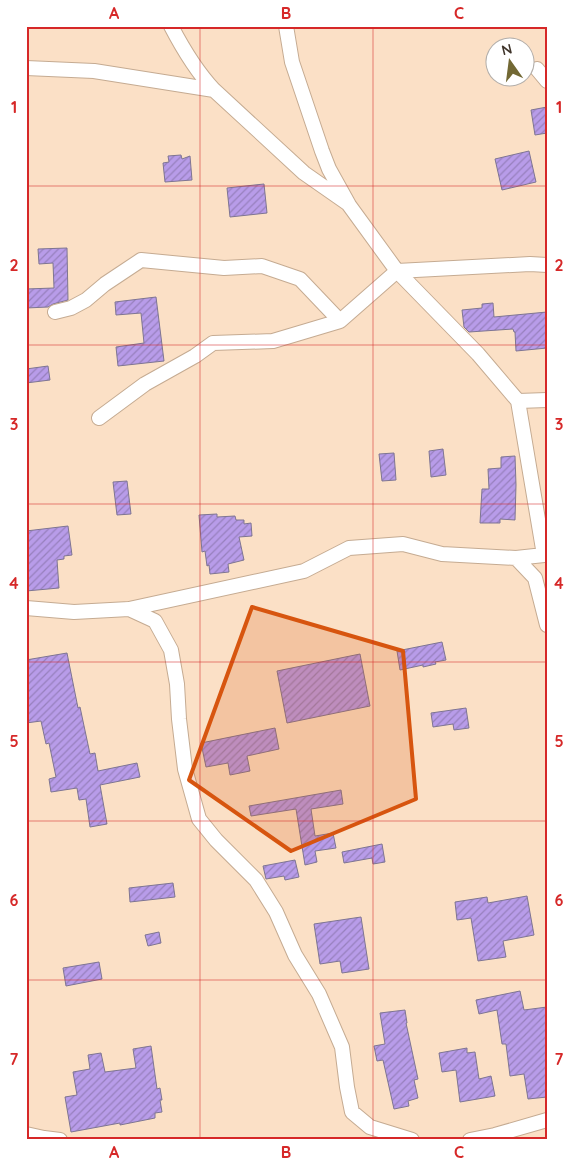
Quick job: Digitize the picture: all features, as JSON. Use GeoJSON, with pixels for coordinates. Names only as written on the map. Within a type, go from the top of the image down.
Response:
{"type":"FeatureCollection","features":[{"type":"Feature","properties":{"kind":"street"},"geometry":{"type":"LineString","coordinates":[[171,26],[183,50],[202,78],[304,173],[350,205]]}},
{"type":"Feature","properties":{"kind":"street"},"geometry":{"type":"LineString","coordinates":[[26,608],[74,612],[130,608],[304,571],[349,548],[403,544],[442,554],[516,558],[545,555],[518,401],[478,354],[397,272],[350,205],[329,169],[322,151],[292,62],[286,26]]}},
{"type":"Feature","properties":{"kind":"street"},"geometry":{"type":"LineString","coordinates":[[26,68],[94,71],[214,90]]}},
{"type":"Feature","properties":{"kind":"street"},"geometry":{"type":"LineString","coordinates":[[537,70],[547,81]]}},
{"type":"Feature","properties":{"kind":"street"},"geometry":{"type":"LineString","coordinates":[[55,312],[71,308],[86,300],[105,284],[141,260],[224,268],[262,266],[300,279],[340,321]]}},
{"type":"Feature","properties":{"kind":"street"},"geometry":{"type":"LineString","coordinates":[[99,418],[145,384],[195,356],[213,343],[274,342],[340,321],[397,272],[530,264],[547,265]]}},
{"type":"Feature","properties":{"kind":"street"},"geometry":{"type":"LineString","coordinates":[[518,401],[547,400]]}},
{"type":"Feature","properties":{"kind":"street"},"geometry":{"type":"LineString","coordinates":[[516,558],[535,578],[547,625]]}},
{"type":"Feature","properties":{"kind":"street"},"geometry":{"type":"LineString","coordinates":[[130,608],[155,621],[171,650],[177,684],[185,769],[199,819],[216,840],[256,880],[276,912],[295,955],[319,994],[342,1047],[352,1112],[370,1127],[412,1140]]}},
{"type":"Feature","properties":{"kind":"street"},"geometry":{"type":"LineString","coordinates":[[470,1140],[547,1120]]}},
{"type":"Feature","properties":{"kind":"street"},"geometry":{"type":"LineString","coordinates":[[26,1134],[40,1139],[60,1140]]}},
{"type":"Feature","properties":{"kind":"highlighted area"},"geometry":{"type":"Polygon","coordinates":[[[252,607],[403,651],[416,799],[291,851],[189,780],[252,607]]]}},
{"type":"Feature","properties":{"kind":"building"},"geometry":{"type":"Polygon","coordinates":[[[547,107],[547,133],[535,135],[531,110],[547,107]]]}},
{"type":"Feature","properties":{"kind":"building"},"geometry":{"type":"Polygon","coordinates":[[[529,151],[536,182],[502,190],[495,159],[529,151]]]}},
{"type":"Feature","properties":{"kind":"building"},"geometry":{"type":"Polygon","coordinates":[[[181,155],[182,159],[190,156],[192,180],[165,182],[163,163],[169,162],[168,156],[181,155]]]}},
{"type":"Feature","properties":{"kind":"building"},"geometry":{"type":"Polygon","coordinates":[[[264,184],[267,213],[230,217],[227,188],[264,184]]]}},
{"type":"Feature","properties":{"kind":"building"},"geometry":{"type":"Polygon","coordinates":[[[67,248],[68,300],[48,307],[26,308],[26,289],[54,288],[53,263],[39,264],[38,249],[67,248]]]}},
{"type":"Feature","properties":{"kind":"building"},"geometry":{"type":"Polygon","coordinates":[[[156,297],[164,361],[118,366],[116,347],[144,343],[141,313],[116,315],[115,302],[156,297]]]}},
{"type":"Feature","properties":{"kind":"building"},"geometry":{"type":"Polygon","coordinates":[[[493,303],[494,317],[547,312],[547,348],[516,351],[515,332],[513,329],[469,332],[464,327],[462,310],[482,308],[482,304],[493,303]]]}},
{"type":"Feature","properties":{"kind":"building"},"geometry":{"type":"Polygon","coordinates":[[[48,366],[50,380],[26,383],[26,369],[48,366]]]}},
{"type":"Feature","properties":{"kind":"building"},"geometry":{"type":"Polygon","coordinates":[[[443,449],[446,475],[431,477],[429,451],[443,449]]]}},
{"type":"Feature","properties":{"kind":"building"},"geometry":{"type":"Polygon","coordinates":[[[394,453],[396,480],[382,481],[379,454],[394,453]]]}},
{"type":"Feature","properties":{"kind":"building"},"geometry":{"type":"Polygon","coordinates":[[[515,456],[515,520],[500,519],[500,523],[480,523],[482,489],[489,489],[488,469],[501,468],[501,457],[515,456]]]}},
{"type":"Feature","properties":{"kind":"building"},"geometry":{"type":"Polygon","coordinates":[[[127,481],[131,514],[117,515],[113,482],[127,481]]]}},
{"type":"Feature","properties":{"kind":"building"},"geometry":{"type":"Polygon","coordinates":[[[217,514],[217,517],[235,516],[236,520],[244,520],[244,524],[251,523],[252,536],[239,537],[244,560],[228,564],[229,572],[210,574],[205,551],[202,552],[199,515],[217,514]]]}},
{"type":"Feature","properties":{"kind":"building"},"geometry":{"type":"Polygon","coordinates":[[[68,526],[72,555],[64,556],[64,559],[57,560],[59,588],[26,591],[26,531],[68,526]]]}},
{"type":"Feature","properties":{"kind":"building"},"geometry":{"type":"Polygon","coordinates":[[[442,642],[446,660],[423,667],[423,665],[400,670],[397,651],[442,642]]]}},
{"type":"Feature","properties":{"kind":"building"},"geometry":{"type":"Polygon","coordinates":[[[67,653],[90,754],[95,753],[98,771],[137,763],[140,777],[100,785],[107,824],[90,827],[86,799],[79,800],[77,788],[51,792],[49,779],[56,777],[49,743],[46,744],[41,721],[26,723],[26,660],[67,653]]]}},
{"type":"Feature","properties":{"kind":"building"},"geometry":{"type":"Polygon","coordinates":[[[360,654],[370,706],[287,723],[277,671],[360,654]]]}},
{"type":"Feature","properties":{"kind":"building"},"geometry":{"type":"Polygon","coordinates":[[[466,708],[469,728],[454,730],[453,724],[433,727],[431,713],[466,708]]]}},
{"type":"Feature","properties":{"kind":"building"},"geometry":{"type":"Polygon","coordinates":[[[275,728],[279,749],[247,756],[250,771],[230,775],[228,763],[206,767],[201,743],[275,728]]]}},
{"type":"Feature","properties":{"kind":"building"},"geometry":{"type":"Polygon","coordinates":[[[341,790],[343,804],[311,809],[315,836],[333,833],[336,848],[315,851],[317,862],[305,865],[296,809],[251,816],[249,806],[341,790]]]}},
{"type":"Feature","properties":{"kind":"building"},"geometry":{"type":"Polygon","coordinates":[[[382,844],[385,862],[373,864],[372,858],[344,863],[342,852],[382,844]]]}},
{"type":"Feature","properties":{"kind":"building"},"geometry":{"type":"Polygon","coordinates":[[[295,860],[299,877],[285,880],[284,876],[266,879],[263,866],[295,860]]]}},
{"type":"Feature","properties":{"kind":"building"},"geometry":{"type":"Polygon","coordinates":[[[173,883],[175,897],[130,902],[129,888],[173,883]]]}},
{"type":"Feature","properties":{"kind":"building"},"geometry":{"type":"Polygon","coordinates":[[[527,896],[534,935],[503,941],[506,957],[478,961],[471,918],[457,920],[455,902],[487,897],[488,903],[527,896]]]}},
{"type":"Feature","properties":{"kind":"building"},"geometry":{"type":"Polygon","coordinates":[[[361,917],[369,969],[342,973],[340,961],[320,964],[314,924],[361,917]]]}},
{"type":"Feature","properties":{"kind":"building"},"geometry":{"type":"Polygon","coordinates":[[[159,932],[161,943],[148,946],[145,935],[159,932]]]}},
{"type":"Feature","properties":{"kind":"building"},"geometry":{"type":"Polygon","coordinates":[[[99,962],[102,979],[66,986],[63,968],[99,962]]]}},
{"type":"Feature","properties":{"kind":"building"},"geometry":{"type":"Polygon","coordinates":[[[520,991],[524,1010],[547,1007],[547,1097],[528,1099],[524,1074],[510,1076],[506,1044],[502,1044],[497,1010],[479,1014],[476,1000],[520,991]]]}},
{"type":"Feature","properties":{"kind":"building"},"geometry":{"type":"Polygon","coordinates":[[[405,1010],[418,1079],[414,1080],[418,1098],[408,1101],[409,1106],[394,1109],[383,1060],[377,1061],[374,1046],[385,1044],[380,1013],[405,1010]]]}},
{"type":"Feature","properties":{"kind":"building"},"geometry":{"type":"Polygon","coordinates":[[[151,1046],[157,1089],[160,1088],[162,1100],[160,1100],[162,1112],[155,1113],[155,1118],[71,1132],[65,1097],[77,1095],[73,1072],[90,1069],[88,1055],[101,1053],[105,1072],[136,1068],[133,1049],[151,1046]]]}},
{"type":"Feature","properties":{"kind":"building"},"geometry":{"type":"Polygon","coordinates":[[[467,1048],[467,1053],[475,1052],[479,1079],[491,1076],[495,1096],[460,1102],[456,1070],[442,1072],[439,1053],[467,1048]]]}}]}
